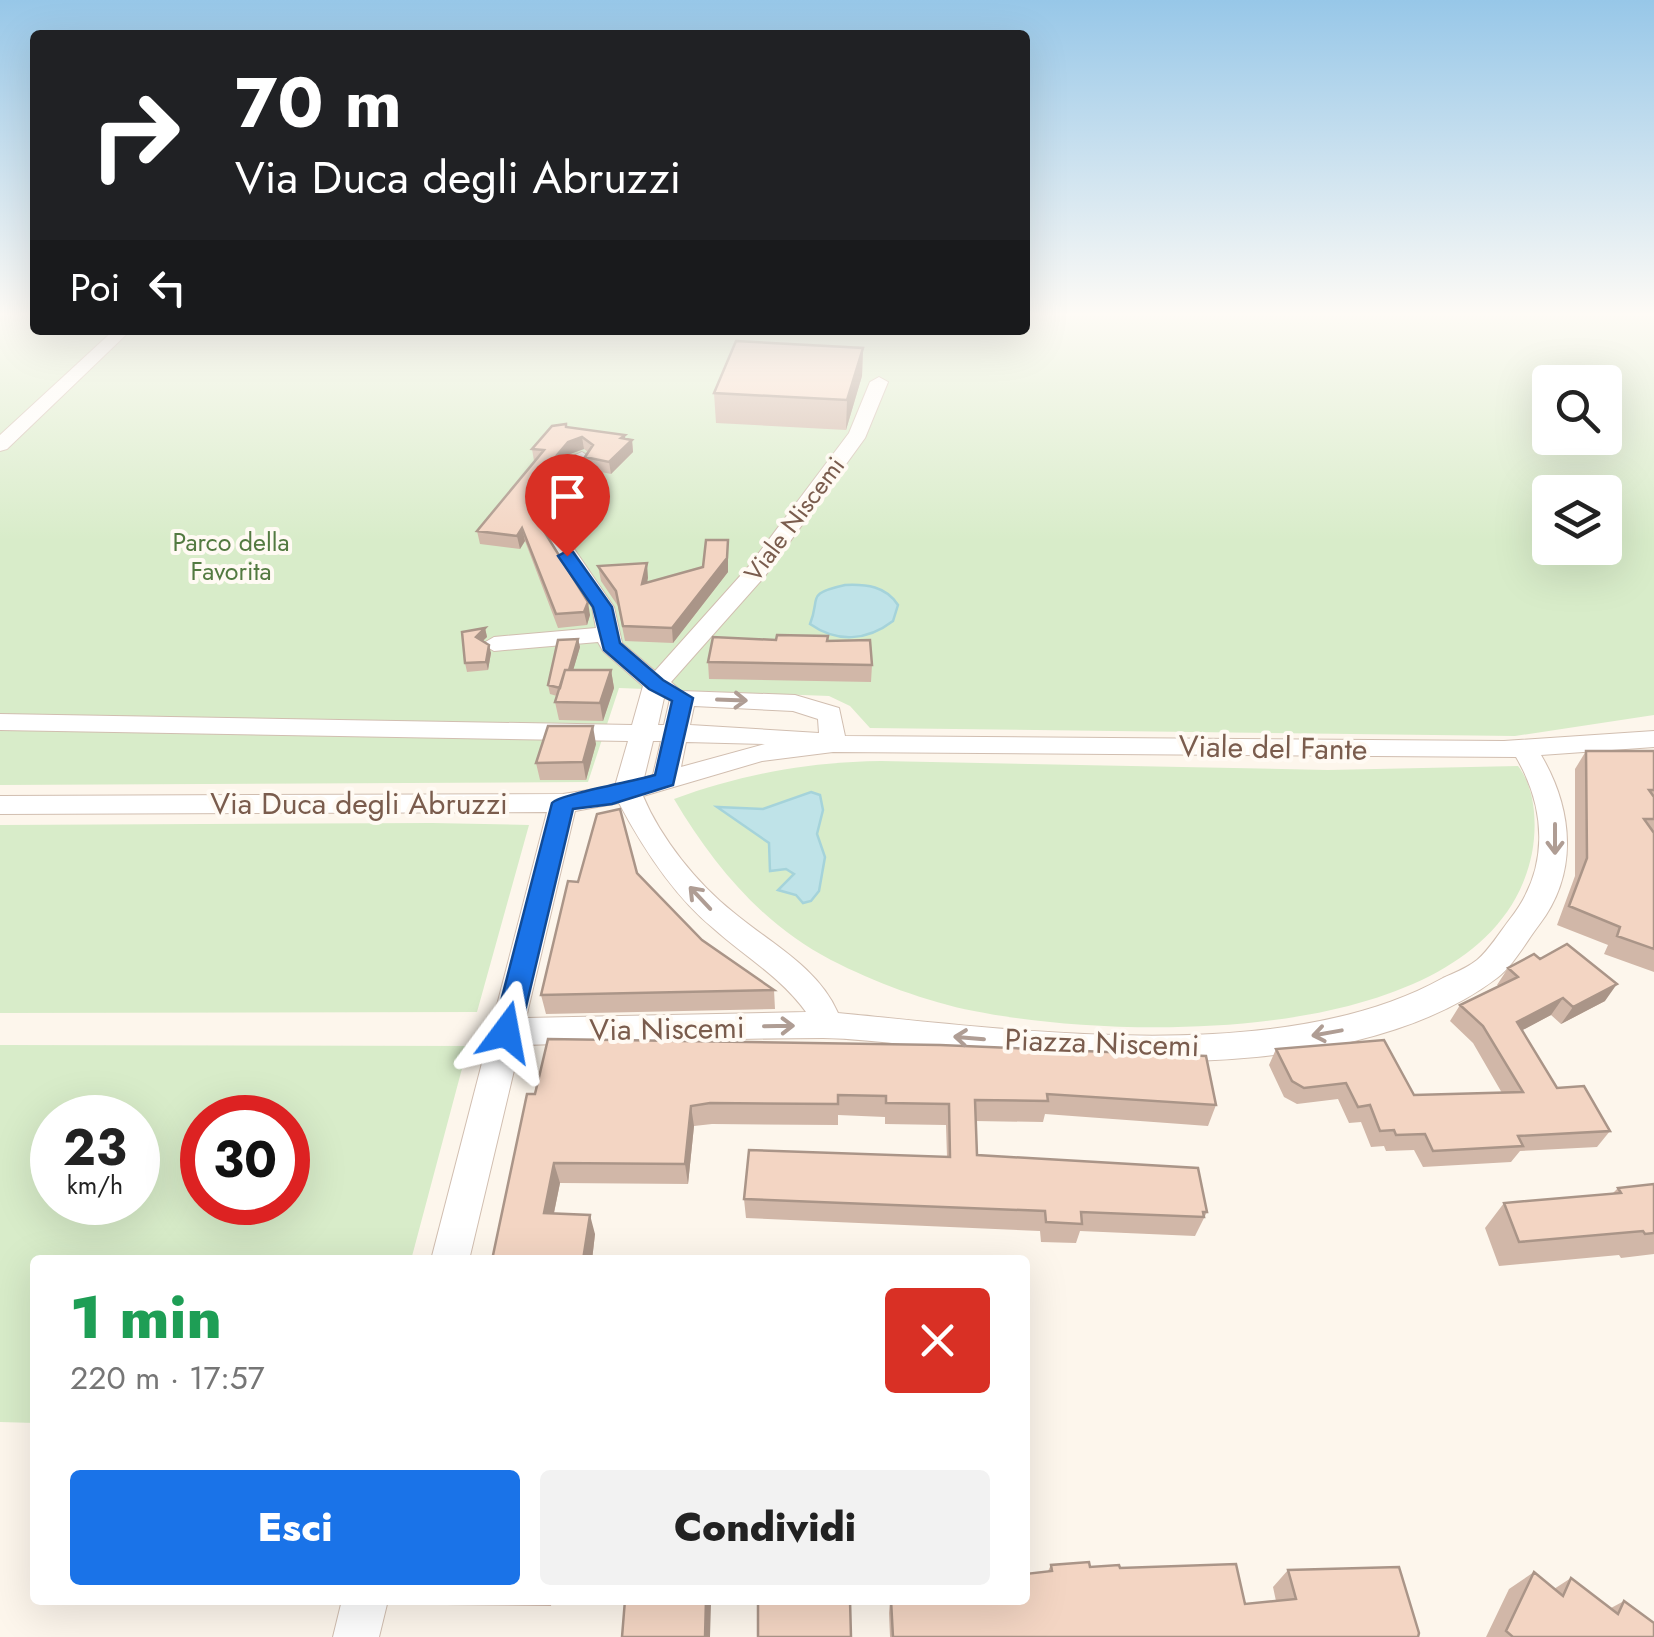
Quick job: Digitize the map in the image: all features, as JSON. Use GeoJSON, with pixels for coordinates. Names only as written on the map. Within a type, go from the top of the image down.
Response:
{"type":"FeatureCollection","features":[{"type":"Feature","properties":{"kind":"street"},"geometry":{"type":"LineString","coordinates":[[0,446],[60,389]]}},
{"type":"Feature","properties":{"kind":"street","name":"Viale Niscemi"},"geometry":{"type":"LineString","coordinates":[[656,684],[758,571],[858,434],[876,389]]}},
{"type":"Feature","properties":{"kind":"street"},"geometry":{"type":"LineString","coordinates":[[0,722],[778,734],[833,744],[830,714],[795,703],[683,698],[656,684],[611,646],[603,607],[545,521],[563,478],[582,458]]}},
{"type":"Feature","properties":{"kind":"street"},"geometry":{"type":"LineString","coordinates":[[494,644],[608,634]]}},
{"type":"Feature","properties":{"kind":"street"},"geometry":{"type":"LineString","coordinates":[[656,684],[627,791],[652,838],[686,883],[732,930],[814,996],[824,1010],[827,1025]]}},
{"type":"Feature","properties":{"kind":"street"},"geometry":{"type":"LineString","coordinates":[[665,780],[683,698]]}},
{"type":"Feature","properties":{"kind":"street","name":"Viale del Fante"},"geometry":{"type":"LineString","coordinates":[[891,743],[1525,748],[1654,739]]}},
{"type":"Feature","properties":{"kind":"street","name":"Via Duca degli Abruzzi"},"geometry":{"type":"LineString","coordinates":[[0,805],[563,803],[627,791],[762,752],[833,744],[891,743]]}},
{"type":"Feature","properties":{"kind":"street","name":"Piazza Niscemi"},"geometry":{"type":"LineString","coordinates":[[827,1025],[1091,1049],[1158,1050],[1285,1040],[1397,1016],[1482,972],[1531,920],[1550,880],[1556,849],[1555,819],[1547,790],[1525,748]]}},
{"type":"Feature","properties":{"kind":"street"},"geometry":{"type":"LineString","coordinates":[[451,1255],[563,803]]}},
{"type":"Feature","properties":{"kind":"street","name":"Via Niscemi"},"geometry":{"type":"LineString","coordinates":[[506,1032],[827,1025]]}},
{"type":"Feature","properties":{"kind":"street"},"geometry":{"type":"LineString","coordinates":[[356,1637],[364,1605]]}},
{"type":"Feature","properties":{"kind":"green space","name":"Parco della Favorita"},"geometry":{"type":"Polygon","coordinates":[[[0,389],[1532,389],[1532,455],[1622,455],[1622,389],[1654,389],[1654,715],[1515,736],[870,728],[850,706],[829,696],[619,688],[588,782],[0,785],[0,389]]]}},
{"type":"Feature","properties":{"kind":"green space"},"geometry":{"type":"Polygon","coordinates":[[[881,761],[1328,770],[1518,766],[1532,797],[1534,842],[1503,918],[1449,965],[1378,997],[1294,1017],[1206,1026],[1119,1027],[1039,1021],[919,997],[865,976],[806,946],[762,911],[723,870],[674,799],[776,771],[881,761]]]}},
{"type":"Feature","properties":{"kind":"green space"},"geometry":{"type":"Polygon","coordinates":[[[0,825],[529,825],[477,1012],[0,1013],[0,825]]]}},
{"type":"Feature","properties":{"kind":"green space"},"geometry":{"type":"Polygon","coordinates":[[[0,1045],[468,1046],[412,1255],[30,1255],[30,1423],[0,1422],[0,1045]]]}},
{"type":"Feature","properties":{"kind":"water"},"geometry":{"type":"Polygon","coordinates":[[[845,585],[868,586],[888,594],[898,605],[893,621],[873,633],[852,637],[831,634],[810,624],[819,594],[845,585]]]}},
{"type":"Feature","properties":{"kind":"water"},"geometry":{"type":"Polygon","coordinates":[[[811,792],[820,795],[823,810],[817,834],[825,857],[819,891],[811,901],[803,903],[796,895],[778,890],[794,874],[786,869],[770,871],[769,843],[717,807],[763,809],[811,792]]]}},
{"type":"Feature","properties":{"kind":"building"},"geometry":{"type":"Polygon","coordinates":[[[716,389],[850,389],[847,400],[714,393],[716,389]]]}},
{"type":"Feature","properties":{"kind":"building"},"geometry":{"type":"Polygon","coordinates":[[[566,424],[625,435],[621,438],[632,440],[609,462],[585,457],[593,445],[582,437],[568,442],[547,467],[529,507],[588,602],[584,612],[556,614],[522,528],[517,536],[477,531],[544,450],[532,449],[552,426],[566,424]]]}},
{"type":"Feature","properties":{"kind":"building"},"geometry":{"type":"Polygon","coordinates":[[[572,471],[579,524],[570,525],[557,507],[572,471]]]}},
{"type":"Feature","properties":{"kind":"building"},"geometry":{"type":"Polygon","coordinates":[[[706,540],[728,540],[727,558],[672,628],[623,626],[616,591],[598,566],[647,563],[642,584],[703,567],[706,540]]]}},
{"type":"Feature","properties":{"kind":"building"},"geometry":{"type":"Polygon","coordinates":[[[485,628],[476,637],[489,645],[486,662],[465,663],[462,632],[485,628]]]}},
{"type":"Feature","properties":{"kind":"building"},"geometry":{"type":"Polygon","coordinates":[[[777,635],[828,636],[827,641],[870,640],[872,665],[708,662],[713,637],[776,640],[777,635]]]}},
{"type":"Feature","properties":{"kind":"building"},"geometry":{"type":"Polygon","coordinates":[[[578,639],[560,688],[548,685],[558,640],[578,639]]]}},
{"type":"Feature","properties":{"kind":"building"},"geometry":{"type":"Polygon","coordinates":[[[565,670],[611,670],[600,703],[555,702],[565,670]]]}},
{"type":"Feature","properties":{"kind":"building"},"geometry":{"type":"Polygon","coordinates":[[[548,726],[593,726],[583,762],[536,763],[548,726]]]}},
{"type":"Feature","properties":{"kind":"building"},"geometry":{"type":"Polygon","coordinates":[[[1586,751],[1654,751],[1654,790],[1649,790],[1654,797],[1654,819],[1644,819],[1654,833],[1654,949],[1617,936],[1620,927],[1569,906],[1587,858],[1586,751]]]}},
{"type":"Feature","properties":{"kind":"building"},"geometry":{"type":"Polygon","coordinates":[[[620,809],[637,873],[702,940],[774,990],[541,995],[568,881],[578,882],[597,814],[620,809]]]}},
{"type":"Feature","properties":{"kind":"building"},"geometry":{"type":"Polygon","coordinates":[[[1567,944],[1617,984],[1573,1007],[1563,998],[1517,1022],[1557,1088],[1584,1086],[1610,1131],[1518,1136],[1523,1146],[1433,1151],[1425,1134],[1380,1131],[1370,1105],[1358,1107],[1346,1083],[1304,1088],[1292,1081],[1276,1049],[1384,1040],[1414,1095],[1523,1092],[1483,1026],[1460,1005],[1518,977],[1508,968],[1534,954],[1540,959],[1567,944]]]}},
{"type":"Feature","properties":{"kind":"building"},"geometry":{"type":"Polygon","coordinates":[[[548,1039],[940,1045],[1206,1056],[1216,1105],[1047,1094],[1048,1101],[975,1100],[977,1155],[1198,1168],[1207,1212],[1203,1212],[1204,1217],[1081,1212],[1082,1224],[1046,1222],[1045,1211],[744,1199],[749,1150],[950,1157],[949,1104],[886,1103],[886,1096],[838,1095],[838,1104],[691,1106],[685,1164],[554,1163],[544,1213],[590,1215],[584,1255],[493,1255],[527,1094],[535,1094],[548,1039]]]}},
{"type":"Feature","properties":{"kind":"building"},"geometry":{"type":"Polygon","coordinates":[[[1654,1184],[1654,1233],[1519,1242],[1504,1203],[1621,1193],[1618,1188],[1654,1184]]]}},
{"type":"Feature","properties":{"kind":"building"},"geometry":{"type":"Polygon","coordinates":[[[1089,1562],[1090,1567],[1120,1568],[1236,1564],[1245,1604],[1296,1599],[1288,1570],[1399,1567],[1419,1633],[1418,1637],[893,1637],[891,1605],[1030,1605],[1030,1573],[1052,1571],[1051,1565],[1089,1562]]]}},
{"type":"Feature","properties":{"kind":"building"},"geometry":{"type":"Polygon","coordinates":[[[1534,1572],[1563,1596],[1571,1578],[1618,1614],[1624,1601],[1654,1623],[1654,1637],[1513,1637],[1506,1631],[1534,1572]]]}},
{"type":"Feature","properties":{"kind":"building"},"geometry":{"type":"Polygon","coordinates":[[[625,1605],[706,1605],[705,1637],[622,1637],[625,1605]]]}},
{"type":"Feature","properties":{"kind":"building"},"geometry":{"type":"Polygon","coordinates":[[[758,1605],[850,1605],[851,1637],[758,1637],[758,1605]]]}},
{"type":"Feature","properties":{"kind":"route"},"geometry":{"type":"LineString","coordinates":[[506,1032],[563,803],[612,796],[665,780],[683,698],[656,684],[611,646],[603,607],[567,556]]}}]}
